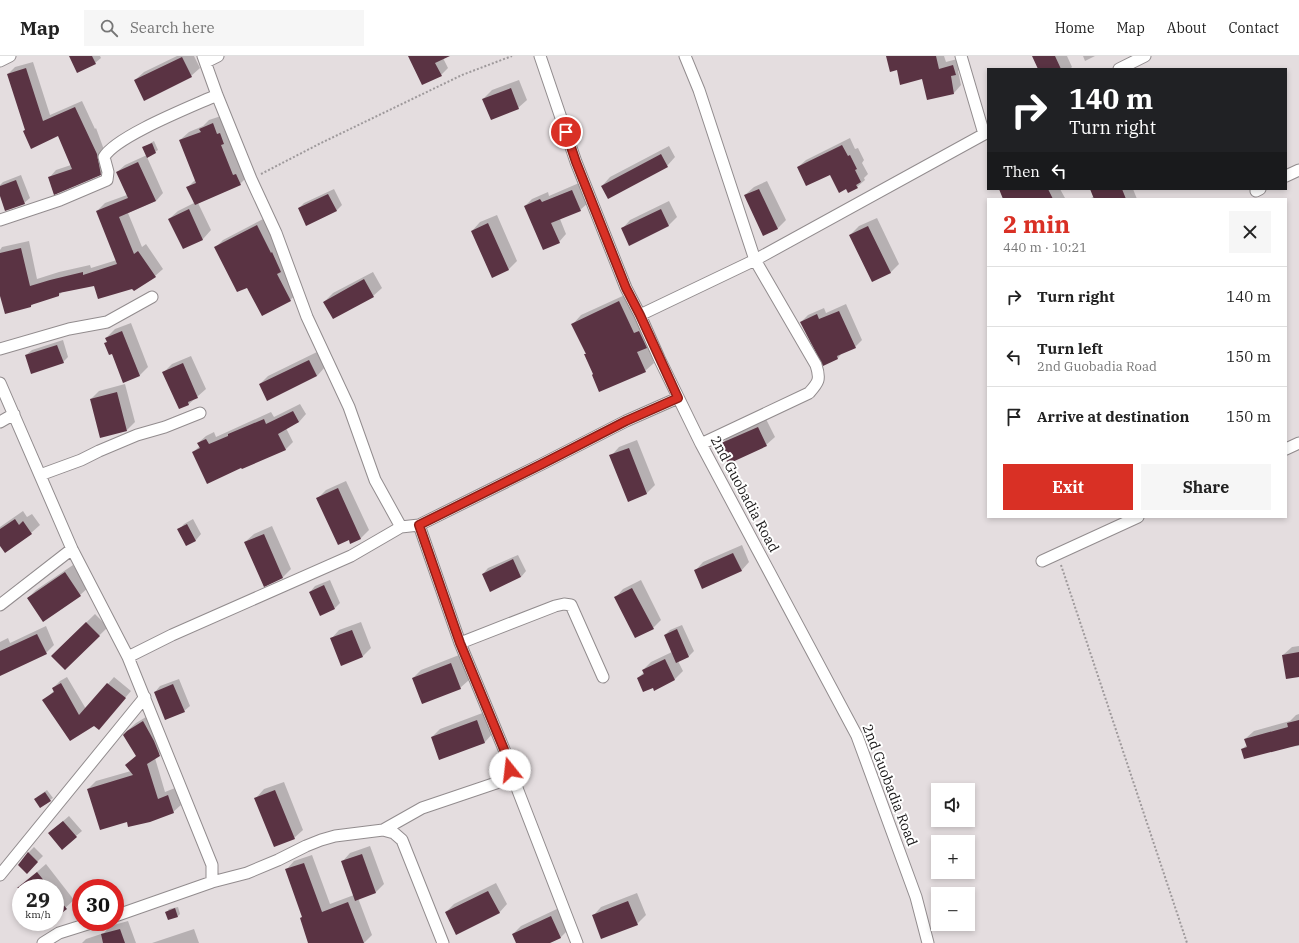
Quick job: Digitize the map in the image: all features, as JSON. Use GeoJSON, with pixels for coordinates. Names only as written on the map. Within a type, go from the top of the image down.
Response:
{"type":"FeatureCollection","features":[{"type":"Feature","properties":{"kind":"street"},"geometry":{"type":"LineString","coordinates":[[0,61],[10,56]]}},
{"type":"Feature","properties":{"kind":"street"},"geometry":{"type":"LineString","coordinates":[[218,56],[205,59],[217,95],[251,180],[276,233],[307,317],[349,407],[375,480],[400,527]]}},
{"type":"Feature","properties":{"kind":"street","name":"2nd Guobadia Road"},"geometry":{"type":"LineString","coordinates":[[540,56],[576,162],[626,288],[701,444],[857,736],[916,897],[928,943]]}},
{"type":"Feature","properties":{"kind":"street"},"geometry":{"type":"LineString","coordinates":[[686,56],[699,90],[755,260],[816,366],[819,375],[817,384],[809,394],[701,444]]}},
{"type":"Feature","properties":{"kind":"street"},"geometry":{"type":"LineString","coordinates":[[640,315],[755,260],[986,133],[961,56]]}},
{"type":"Feature","properties":{"kind":"street"},"geometry":{"type":"LineString","coordinates":[[1121,68],[1145,56]]}},
{"type":"Feature","properties":{"kind":"street"},"geometry":{"type":"LineString","coordinates":[[0,220],[60,200],[107,180],[108,172],[104,157],[107,152],[135,133],[217,95]]}},
{"type":"Feature","properties":{"kind":"street"},"geometry":{"type":"LineString","coordinates":[[1287,176],[1299,170]]}},
{"type":"Feature","properties":{"kind":"street"},"geometry":{"type":"LineString","coordinates":[[0,349],[69,329],[106,322],[152,297]]}},
{"type":"Feature","properties":{"kind":"street"},"geometry":{"type":"LineString","coordinates":[[0,383],[72,549],[128,657],[212,865],[212,882]]}},
{"type":"Feature","properties":{"kind":"street"},"geometry":{"type":"LineString","coordinates":[[128,657],[172,635],[351,556],[400,527],[419,525],[626,421],[678,398]]}},
{"type":"Feature","properties":{"kind":"street"},"geometry":{"type":"LineString","coordinates":[[40,475],[81,460],[137,435],[165,427],[200,413]]}},
{"type":"Feature","properties":{"kind":"street"},"geometry":{"type":"LineString","coordinates":[[0,422],[14,414]]}},
{"type":"Feature","properties":{"kind":"street"},"geometry":{"type":"LineString","coordinates":[[1287,449],[1299,443]]}},
{"type":"Feature","properties":{"kind":"street"},"geometry":{"type":"LineString","coordinates":[[1042,561],[1136,518]]}},
{"type":"Feature","properties":{"kind":"street"},"geometry":{"type":"LineString","coordinates":[[419,525],[460,643],[508,759],[510,770],[577,943]]}},
{"type":"Feature","properties":{"kind":"street"},"geometry":{"type":"LineString","coordinates":[[0,605],[72,549]]}},
{"type":"Feature","properties":{"kind":"street"},"geometry":{"type":"LineString","coordinates":[[460,643],[554,606],[564,604],[571,605],[603,677]]}},
{"type":"Feature","properties":{"kind":"street"},"geometry":{"type":"LineString","coordinates":[[0,867],[36,824],[53,809],[70,782],[84,764],[145,699]]}},
{"type":"Feature","properties":{"kind":"street"},"geometry":{"type":"LineString","coordinates":[[0,875],[145,699]]}},
{"type":"Feature","properties":{"kind":"street"},"geometry":{"type":"LineString","coordinates":[[124,913],[212,882],[247,873],[321,840],[336,836],[383,830],[422,808],[499,782],[508,777],[510,770]]}},
{"type":"Feature","properties":{"kind":"street"},"geometry":{"type":"LineString","coordinates":[[383,830],[394,833],[402,840],[443,943]]}},
{"type":"Feature","properties":{"kind":"street"},"geometry":{"type":"LineString","coordinates":[[43,943],[59,933],[72,929]]}},
{"type":"Feature","properties":{"kind":"path"},"geometry":{"type":"LineString","coordinates":[[251,180],[319,144],[462,75],[512,56]]}},
{"type":"Feature","properties":{"kind":"path"},"geometry":{"type":"LineString","coordinates":[[1057,554],[1187,943]]}},
{"type":"Feature","properties":{"kind":"building"},"geometry":{"type":"Polygon","coordinates":[[[69,56],[92,56],[96,64],[77,73],[69,56]]]}},
{"type":"Feature","properties":{"kind":"building"},"geometry":{"type":"Polygon","coordinates":[[[408,56],[450,56],[435,63],[442,76],[422,85],[408,56]]]}},
{"type":"Feature","properties":{"kind":"building"},"geometry":{"type":"Polygon","coordinates":[[[886,56],[936,56],[939,69],[953,65],[956,75],[951,76],[954,94],[927,100],[922,79],[900,85],[897,70],[890,72],[886,56]]]}},
{"type":"Feature","properties":{"kind":"building"},"geometry":{"type":"Polygon","coordinates":[[[1032,56],[1055,56],[1061,68],[1038,68],[1032,56]]]}},
{"type":"Feature","properties":{"kind":"building"},"geometry":{"type":"Polygon","coordinates":[[[182,57],[192,77],[144,101],[134,80],[182,57]]]}},
{"type":"Feature","properties":{"kind":"building"},"geometry":{"type":"Polygon","coordinates":[[[26,68],[43,121],[75,107],[97,154],[101,175],[54,195],[48,177],[72,169],[58,136],[31,149],[23,131],[25,130],[7,74],[26,68]]]}},
{"type":"Feature","properties":{"kind":"building"},"geometry":{"type":"Polygon","coordinates":[[[511,88],[519,109],[491,120],[482,99],[511,88]]]}},
{"type":"Feature","properties":{"kind":"building"},"geometry":{"type":"Polygon","coordinates":[[[213,123],[217,134],[220,133],[224,144],[221,145],[233,175],[236,174],[241,185],[195,205],[186,187],[196,183],[179,140],[201,132],[199,129],[213,123]]]}},
{"type":"Feature","properties":{"kind":"building"},"geometry":{"type":"Polygon","coordinates":[[[152,143],[156,153],[147,158],[142,147],[152,143]]]}},
{"type":"Feature","properties":{"kind":"building"},"geometry":{"type":"Polygon","coordinates":[[[842,145],[848,156],[850,155],[857,169],[855,170],[861,182],[856,185],[858,188],[848,193],[846,189],[839,193],[830,175],[806,186],[797,167],[842,145]]]}},
{"type":"Feature","properties":{"kind":"building"},"geometry":{"type":"Polygon","coordinates":[[[661,154],[668,167],[608,199],[601,186],[661,154]]]}},
{"type":"Feature","properties":{"kind":"building"},"geometry":{"type":"Polygon","coordinates":[[[138,162],[156,201],[119,217],[134,254],[138,251],[156,277],[134,291],[132,289],[98,299],[94,286],[59,293],[59,296],[31,305],[31,307],[5,314],[0,296],[0,253],[21,248],[30,286],[83,272],[83,275],[117,264],[96,211],[128,198],[116,172],[138,162]]]}},
{"type":"Feature","properties":{"kind":"building"},"geometry":{"type":"Polygon","coordinates":[[[16,180],[25,204],[5,211],[0,196],[0,186],[16,180]]]}},
{"type":"Feature","properties":{"kind":"building"},"geometry":{"type":"Polygon","coordinates":[[[759,189],[778,229],[763,236],[744,195],[759,189]]]}},
{"type":"Feature","properties":{"kind":"building"},"geometry":{"type":"Polygon","coordinates":[[[572,190],[581,211],[551,223],[560,243],[543,250],[524,206],[540,199],[542,202],[572,190]]]}},
{"type":"Feature","properties":{"kind":"building"},"geometry":{"type":"Polygon","coordinates":[[[999,190],[1048,190],[1052,198],[1003,198],[999,190]]]}},
{"type":"Feature","properties":{"kind":"building"},"geometry":{"type":"Polygon","coordinates":[[[1090,190],[1122,190],[1126,198],[1094,198],[1090,190]]]}},
{"type":"Feature","properties":{"kind":"building"},"geometry":{"type":"Polygon","coordinates":[[[328,194],[337,211],[306,226],[298,208],[328,194]]]}},
{"type":"Feature","properties":{"kind":"building"},"geometry":{"type":"Polygon","coordinates":[[[189,209],[203,240],[183,249],[168,219],[189,209]]]}},
{"type":"Feature","properties":{"kind":"building"},"geometry":{"type":"Polygon","coordinates":[[[661,209],[669,226],[629,246],[621,228],[661,209]]]}},
{"type":"Feature","properties":{"kind":"building"},"geometry":{"type":"Polygon","coordinates":[[[488,223],[509,270],[492,278],[471,231],[488,223]]]}},
{"type":"Feature","properties":{"kind":"building"},"geometry":{"type":"Polygon","coordinates":[[[257,225],[281,272],[277,274],[291,301],[262,316],[247,288],[237,292],[214,247],[257,225]]]}},
{"type":"Feature","properties":{"kind":"building"},"geometry":{"type":"Polygon","coordinates":[[[868,226],[891,273],[872,282],[849,235],[868,226]]]}},
{"type":"Feature","properties":{"kind":"building"},"geometry":{"type":"Polygon","coordinates":[[[364,279],[374,297],[333,319],[323,302],[364,279]]]}},
{"type":"Feature","properties":{"kind":"building"},"geometry":{"type":"Polygon","coordinates":[[[619,301],[634,333],[639,331],[647,348],[637,352],[646,372],[599,392],[584,354],[586,354],[571,324],[619,301]]]}},
{"type":"Feature","properties":{"kind":"building"},"geometry":{"type":"Polygon","coordinates":[[[839,311],[856,348],[837,356],[838,359],[823,366],[800,322],[817,314],[819,319],[839,311]]]}},
{"type":"Feature","properties":{"kind":"building"},"geometry":{"type":"Polygon","coordinates":[[[122,331],[140,376],[123,383],[112,354],[109,355],[104,343],[107,342],[105,338],[122,331]]]}},
{"type":"Feature","properties":{"kind":"building"},"geometry":{"type":"Polygon","coordinates":[[[57,345],[64,363],[31,374],[25,355],[57,345]]]}},
{"type":"Feature","properties":{"kind":"building"},"geometry":{"type":"Polygon","coordinates":[[[309,360],[317,376],[267,401],[259,384],[309,360]]]}},
{"type":"Feature","properties":{"kind":"building"},"geometry":{"type":"Polygon","coordinates":[[[183,363],[198,398],[188,402],[189,405],[179,409],[162,372],[183,363]]]}},
{"type":"Feature","properties":{"kind":"building"},"geometry":{"type":"Polygon","coordinates":[[[117,392],[127,431],[100,438],[90,399],[117,392]]]}},
{"type":"Feature","properties":{"kind":"building"},"geometry":{"type":"Polygon","coordinates":[[[293,411],[299,422],[278,434],[286,450],[242,469],[241,468],[207,484],[192,452],[200,448],[197,443],[206,439],[209,444],[228,436],[228,434],[264,419],[266,424],[293,411]]]}},
{"type":"Feature","properties":{"kind":"building"},"geometry":{"type":"Polygon","coordinates":[[[758,427],[767,446],[728,464],[719,444],[758,427]]]}},
{"type":"Feature","properties":{"kind":"building"},"geometry":{"type":"Polygon","coordinates":[[[629,448],[647,494],[628,502],[609,455],[629,448]]]}},
{"type":"Feature","properties":{"kind":"building"},"geometry":{"type":"Polygon","coordinates":[[[338,488],[361,539],[350,544],[349,540],[338,545],[316,498],[338,488]]]}},
{"type":"Feature","properties":{"kind":"building"},"geometry":{"type":"Polygon","coordinates":[[[15,519],[19,525],[23,521],[32,534],[5,553],[0,546],[0,529],[15,519]]]}},
{"type":"Feature","properties":{"kind":"building"},"geometry":{"type":"Polygon","coordinates":[[[187,524],[196,541],[186,546],[177,529],[187,524]]]}},
{"type":"Feature","properties":{"kind":"building"},"geometry":{"type":"Polygon","coordinates":[[[264,534],[283,578],[264,587],[244,542],[264,534]]]}},
{"type":"Feature","properties":{"kind":"building"},"geometry":{"type":"Polygon","coordinates":[[[733,553],[742,571],[702,589],[694,570],[733,553]]]}},
{"type":"Feature","properties":{"kind":"building"},"geometry":{"type":"Polygon","coordinates":[[[513,559],[521,577],[490,592],[482,574],[513,559]]]}},
{"type":"Feature","properties":{"kind":"building"},"geometry":{"type":"Polygon","coordinates":[[[65,572],[81,596],[43,622],[27,598],[65,572]]]}},
{"type":"Feature","properties":{"kind":"building"},"geometry":{"type":"Polygon","coordinates":[[[324,585],[335,609],[320,616],[309,592],[324,585]]]}},
{"type":"Feature","properties":{"kind":"building"},"geometry":{"type":"Polygon","coordinates":[[[632,588],[654,629],[635,638],[614,597],[632,588]]]}},
{"type":"Feature","properties":{"kind":"building"},"geometry":{"type":"Polygon","coordinates":[[[86,622],[100,636],[65,670],[51,656],[86,622]]]}},
{"type":"Feature","properties":{"kind":"building"},"geometry":{"type":"Polygon","coordinates":[[[677,629],[689,657],[676,663],[664,635],[677,629]]]}},
{"type":"Feature","properties":{"kind":"building"},"geometry":{"type":"Polygon","coordinates":[[[352,630],[363,657],[341,666],[330,638],[352,630]]]}},
{"type":"Feature","properties":{"kind":"building"},"geometry":{"type":"Polygon","coordinates":[[[37,634],[47,654],[0,676],[0,651],[37,634]]]}},
{"type":"Feature","properties":{"kind":"building"},"geometry":{"type":"Polygon","coordinates":[[[1299,652],[1299,677],[1286,679],[1282,655],[1299,652]]]}},
{"type":"Feature","properties":{"kind":"building"},"geometry":{"type":"Polygon","coordinates":[[[665,659],[675,680],[654,691],[653,688],[643,692],[637,678],[644,674],[642,670],[665,659]]]}},
{"type":"Feature","properties":{"kind":"building"},"geometry":{"type":"Polygon","coordinates":[[[451,663],[461,689],[422,704],[412,678],[451,663]]]}},
{"type":"Feature","properties":{"kind":"building"},"geometry":{"type":"Polygon","coordinates":[[[61,683],[79,715],[107,683],[126,698],[99,730],[94,726],[70,741],[42,700],[54,692],[52,688],[61,683]]]}},
{"type":"Feature","properties":{"kind":"building"},"geometry":{"type":"Polygon","coordinates":[[[173,684],[185,712],[165,720],[154,692],[173,684]]]}},
{"type":"Feature","properties":{"kind":"building"},"geometry":{"type":"Polygon","coordinates":[[[477,720],[485,743],[439,760],[431,737],[477,720]]]}},
{"type":"Feature","properties":{"kind":"building"},"geometry":{"type":"Polygon","coordinates":[[[1299,720],[1299,745],[1244,759],[1241,749],[1247,747],[1244,739],[1288,727],[1287,723],[1299,720]]]}},
{"type":"Feature","properties":{"kind":"building"},"geometry":{"type":"Polygon","coordinates":[[[143,721],[160,756],[147,764],[158,799],[168,795],[174,813],[150,822],[128,827],[127,822],[100,830],[87,789],[133,775],[125,765],[136,756],[123,735],[143,721]]]}},
{"type":"Feature","properties":{"kind":"building"},"geometry":{"type":"Polygon","coordinates":[[[275,790],[295,839],[274,847],[254,798],[275,790]]]}},
{"type":"Feature","properties":{"kind":"building"},"geometry":{"type":"Polygon","coordinates":[[[45,792],[51,801],[40,808],[34,799],[45,792]]]}},
{"type":"Feature","properties":{"kind":"building"},"geometry":{"type":"Polygon","coordinates":[[[63,821],[77,837],[62,850],[48,833],[63,821]]]}},
{"type":"Feature","properties":{"kind":"building"},"geometry":{"type":"Polygon","coordinates":[[[28,852],[38,862],[27,874],[18,865],[28,852]]]}},
{"type":"Feature","properties":{"kind":"building"},"geometry":{"type":"Polygon","coordinates":[[[362,854],[376,893],[355,901],[341,861],[362,854]]]}},
{"type":"Feature","properties":{"kind":"building"},"geometry":{"type":"Polygon","coordinates":[[[304,863],[322,912],[348,902],[364,943],[308,943],[300,918],[302,917],[285,869],[304,863]]]}},
{"type":"Feature","properties":{"kind":"building"},"geometry":{"type":"Polygon","coordinates":[[[37,872],[43,879],[28,879],[37,872]]]}},
{"type":"Feature","properties":{"kind":"building"},"geometry":{"type":"Polygon","coordinates":[[[488,891],[500,913],[456,935],[445,912],[488,891]]]}},
{"type":"Feature","properties":{"kind":"building"},"geometry":{"type":"Polygon","coordinates":[[[628,901],[638,925],[601,939],[592,915],[628,901]]]}},
{"type":"Feature","properties":{"kind":"building"},"geometry":{"type":"Polygon","coordinates":[[[175,908],[178,917],[168,920],[165,912],[175,908]]]}},
{"type":"Feature","properties":{"kind":"building"},"geometry":{"type":"Polygon","coordinates":[[[551,916],[561,938],[550,943],[516,943],[512,934],[551,916]]]}},
{"type":"Feature","properties":{"kind":"building"},"geometry":{"type":"Polygon","coordinates":[[[112,931],[121,931],[125,943],[103,943],[101,934],[112,931]]]}},
{"type":"Feature","properties":{"kind":"route"},"geometry":{"type":"LineString","coordinates":[[510,770],[508,759],[460,643],[419,525],[626,421],[678,398],[626,288],[576,162],[566,132]]}}]}
